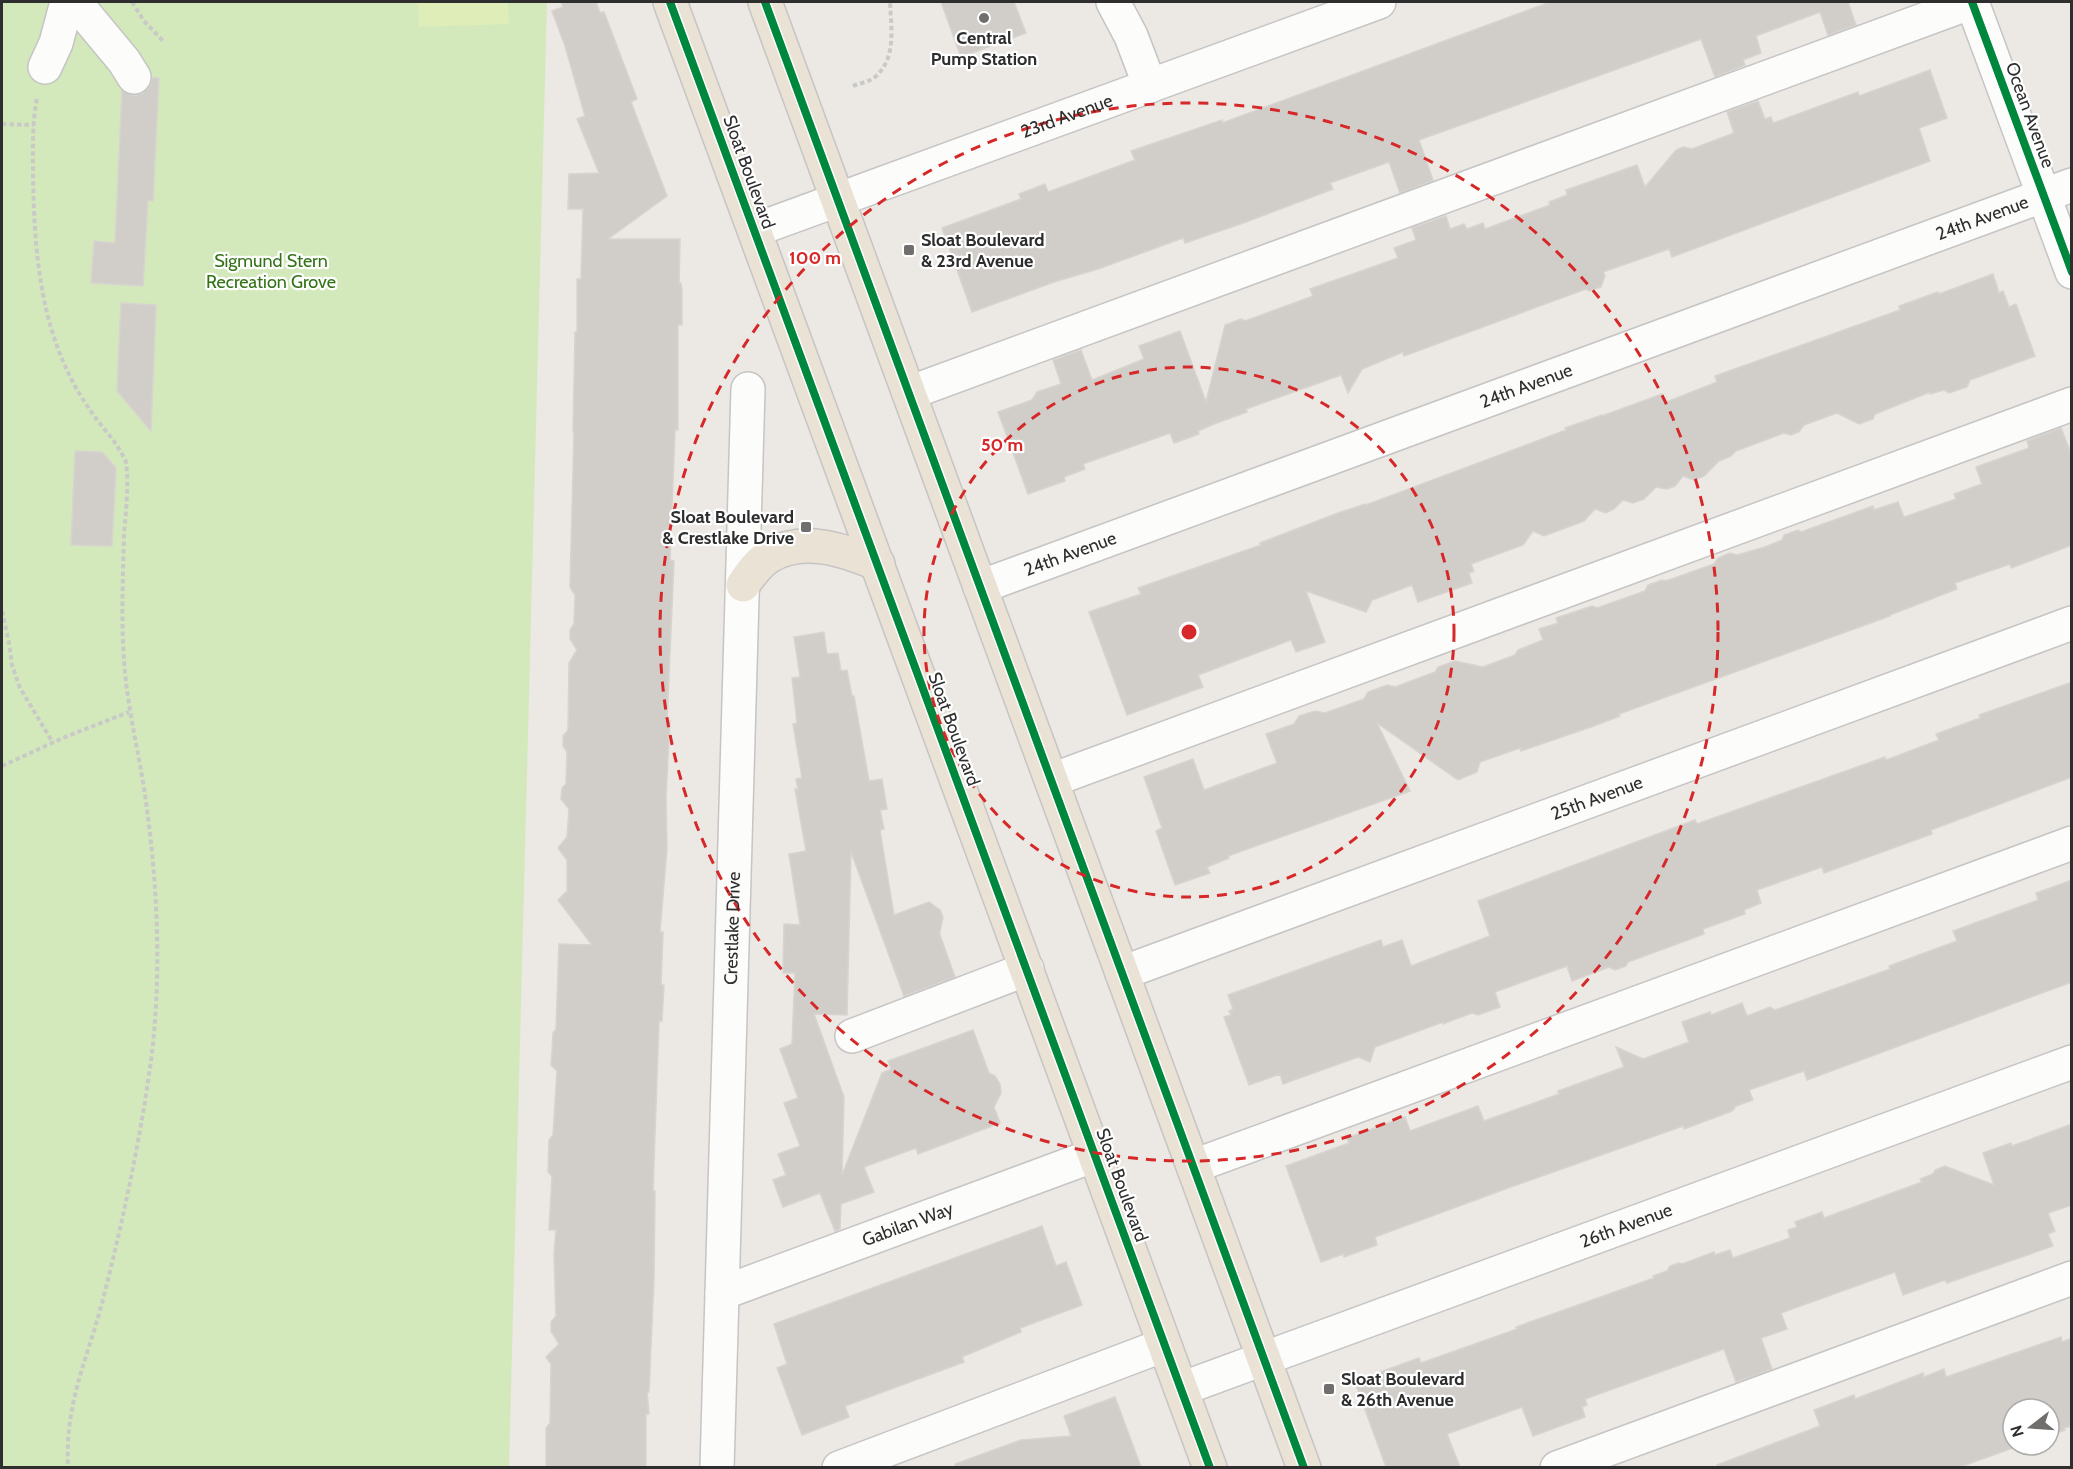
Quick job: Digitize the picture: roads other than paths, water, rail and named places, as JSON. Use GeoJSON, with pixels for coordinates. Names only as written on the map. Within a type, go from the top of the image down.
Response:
{"type":"FeatureCollection","features":[{"type":"Feature","properties":{"kind":"main road","name":"Sloat Boulevard"},"geometry":{"type":"LineString","coordinates":[[670,2],[1209,1467]]}},
{"type":"Feature","properties":{"kind":"main road"},"geometry":{"type":"LineString","coordinates":[[765,2],[1305,1467]]}},
{"type":"Feature","properties":{"kind":"main road"},"geometry":{"type":"LineString","coordinates":[[743,585],[756,567],[768,557],[799,546],[835,549],[858,555],[878,564]]}},
{"type":"Feature","properties":{"kind":"street"},"geometry":{"type":"LineString","coordinates":[[45,67],[56,43],[67,2]]}},
{"type":"Feature","properties":{"kind":"street"},"geometry":{"type":"LineString","coordinates":[[75,2],[124,61],[134,77]]}},
{"type":"Feature","properties":{"kind":"street"},"geometry":{"type":"LineString","coordinates":[[1113,2],[1131,36],[1150,86]]}},
{"type":"Feature","properties":{"kind":"street","name":"23rd Avenue"},"geometry":{"type":"LineString","coordinates":[[755,230],[1378,2]]}},
{"type":"Feature","properties":{"kind":"street"},"geometry":{"type":"LineString","coordinates":[[909,393],[1972,2]]}},
{"type":"Feature","properties":{"kind":"street","name":"Ocean Avenue"},"geometry":{"type":"LineString","coordinates":[[1972,2],[2057,190],[2072,272]]}},
{"type":"Feature","properties":{"kind":"street","name":"24th Avenue"},"geometry":{"type":"LineString","coordinates":[[980,587],[2057,190]]}},
{"type":"Feature","properties":{"kind":"street","name":"Crestlake Drive"},"geometry":{"type":"LineString","coordinates":[[717,1467],[748,389]]}},
{"type":"Feature","properties":{"kind":"street"},"geometry":{"type":"LineString","coordinates":[[1052,780],[2072,404]]}},
{"type":"Feature","properties":{"kind":"street","name":"25th Avenue"},"geometry":{"type":"LineString","coordinates":[[1122,973],[2072,623]]}},
{"type":"Feature","properties":{"kind":"street"},"geometry":{"type":"LineString","coordinates":[[1194,1166],[2072,843]]}},
{"type":"Feature","properties":{"kind":"street"},"geometry":{"type":"LineString","coordinates":[[852,1036],[1027,969]]}},
{"type":"Feature","properties":{"kind":"street","name":"26th Avenue"},"geometry":{"type":"LineString","coordinates":[[1181,1389],[2072,1062]]}},
{"type":"Feature","properties":{"kind":"street","name":"Gabilan Way"},"geometry":{"type":"LineString","coordinates":[[722,1293],[1095,1155]]}},
{"type":"Feature","properties":{"kind":"street"},"geometry":{"type":"LineString","coordinates":[[1557,1467],[2072,1278]]}},
{"type":"Feature","properties":{"kind":"street"},"geometry":{"type":"LineString","coordinates":[[839,1467],[1164,1345]]}},
{"type":"Feature","properties":{"kind":"place","name":"Central Pump Station"},"geometry":{"type":"Point","coordinates":[984,18]}},
{"type":"Feature","properties":{"kind":"place","name":"Sloat Boulevard & 23rd Avenue"},"geometry":{"type":"Point","coordinates":[909,250]}},
{"type":"Feature","properties":{"kind":"place","name":"Sloat Boulevard & Crestlake Drive"},"geometry":{"type":"Point","coordinates":[806,527]}},
{"type":"Feature","properties":{"kind":"place","name":"Sloat Boulevard & 26th Avenue"},"geometry":{"type":"Point","coordinates":[1329,1389]}},
{"type":"Feature","properties":{"kind":"park label","name":"Sigmund Stern Recreation Grove"},"geometry":{"type":"Point","coordinates":[271,271]}}]}
